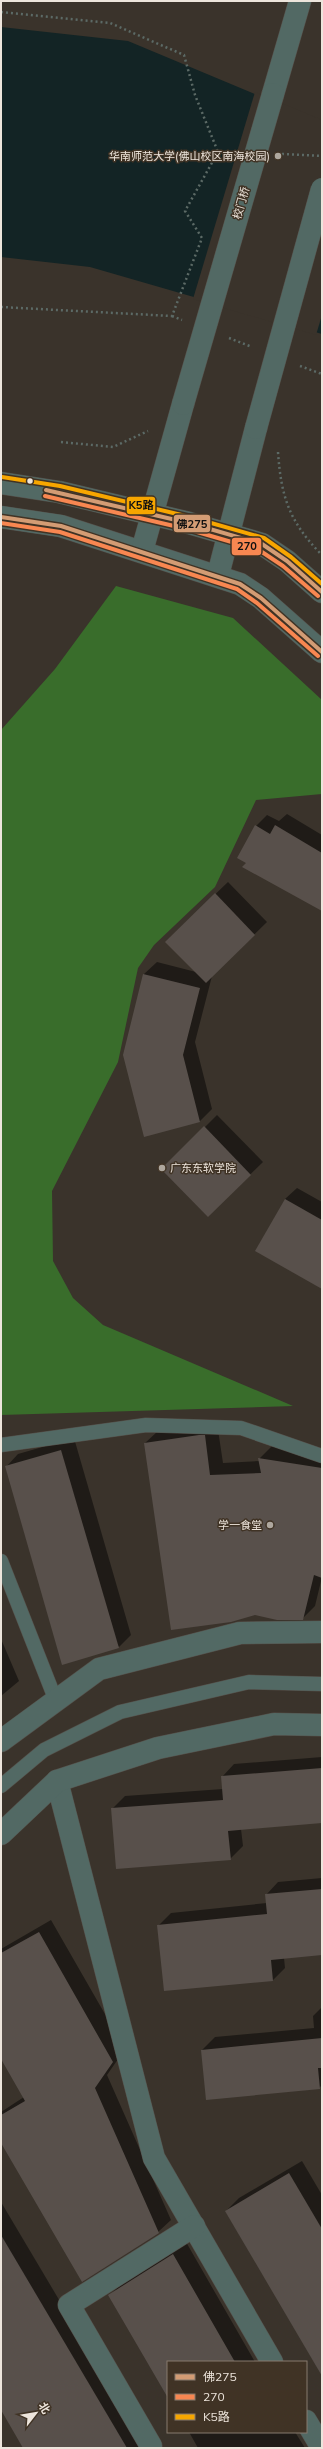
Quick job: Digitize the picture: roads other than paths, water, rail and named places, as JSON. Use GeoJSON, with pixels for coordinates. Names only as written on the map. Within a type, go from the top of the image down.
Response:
{"type":"FeatureCollection","features":[{"type":"Feature","properties":{"kind":"street","name":"校门桥"},"geometry":{"type":"LineString","coordinates":[[142,551],[300,1]]}},
{"type":"Feature","properties":{"kind":"street"},"geometry":{"type":"LineString","coordinates":[[218,575],[227,533],[322,189]]}},
{"type":"Feature","properties":{"kind":"street"},"geometry":{"type":"LineString","coordinates":[[1,483],[59,492],[227,533],[262,544],[287,561],[322,592]]}},
{"type":"Feature","properties":{"kind":"street"},"geometry":{"type":"LineString","coordinates":[[1,517],[62,526],[218,575],[240,584],[261,598],[322,652]]}},
{"type":"Feature","properties":{"kind":"street"},"geometry":{"type":"LineString","coordinates":[[1,1741],[99,1669],[240,1633],[322,1632]]}},
{"type":"Feature","properties":{"kind":"street"},"geometry":{"type":"LineString","coordinates":[[1,1834],[57,1780],[166,1746],[274,1724],[322,1725]]}},
{"type":"Feature","properties":{"kind":"street"},"geometry":{"type":"LineString","coordinates":[[57,1780],[154,2158],[271,2361]]}},
{"type":"Feature","properties":{"kind":"street"},"geometry":{"type":"LineString","coordinates":[[151,2446],[69,2306],[194,2226]]}},
{"type":"Feature","properties":{"kind":"street"},"geometry":{"type":"LineString","coordinates":[[307,2423],[322,2448]]}},
{"type":"Feature","properties":{"kind":"lane"},"geometry":{"type":"LineString","coordinates":[[1,1445],[146,1425],[242,1428],[322,1456]]}},
{"type":"Feature","properties":{"kind":"lane"},"geometry":{"type":"LineString","coordinates":[[1,1561],[56,1701]]}},
{"type":"Feature","properties":{"kind":"lane"},"geometry":{"type":"LineString","coordinates":[[1,1786],[44,1750],[120,1712],[249,1682],[322,1684]]}},
{"type":"Feature","properties":{"kind":"place","name":"华南师范大学(佛山校区南海校园)"},"geometry":{"type":"Point","coordinates":[278,156]}},
{"type":"Feature","properties":{"kind":"place","name":"广东东软学院"},"geometry":{"type":"Point","coordinates":[162,1168]}},
{"type":"Feature","properties":{"kind":"place","name":"学一食堂"},"geometry":{"type":"Point","coordinates":[270,1525]}}]}
